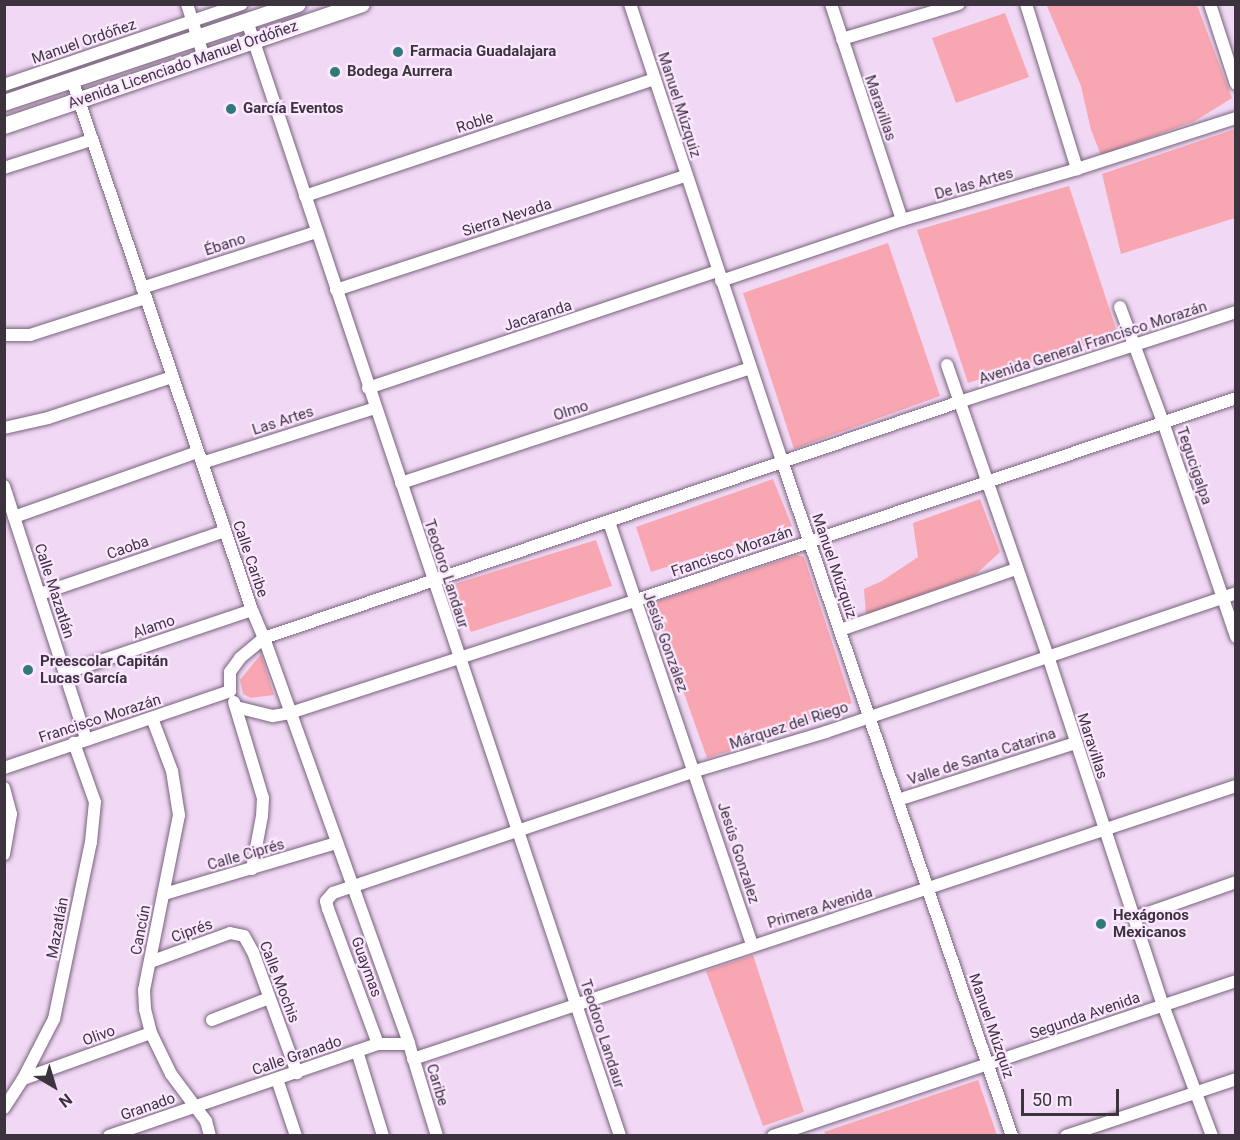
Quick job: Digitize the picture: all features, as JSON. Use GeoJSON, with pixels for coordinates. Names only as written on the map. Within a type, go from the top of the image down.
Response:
{"type":"FeatureCollection","features":[{"type":"Feature","properties":{"kind":"main road","name":"Avenida Licenciado Manuel Ordóñez"},"geometry":{"type":"LineString","coordinates":[[4,126],[362,4]]}},
{"type":"Feature","properties":{"kind":"main road","name":"Avenida Licenciado Manuel Ordóñez"},"geometry":{"type":"LineString","coordinates":[[4,103],[72,80],[195,29],[247,21],[293,5]]}},
{"type":"Feature","properties":{"kind":"street"},"geometry":{"type":"LineString","coordinates":[[187,4],[204,58]]}},
{"type":"Feature","properties":{"kind":"street","name":"Manuel Ordóñez"},"geometry":{"type":"LineString","coordinates":[[4,85],[195,29],[242,4]]}},
{"type":"Feature","properties":{"kind":"street","name":"Manuel Múzquiz"},"geometry":{"type":"LineString","coordinates":[[630,4],[783,464],[1012,1136]]}},
{"type":"Feature","properties":{"kind":"street","name":"Maravillas"},"geometry":{"type":"LineString","coordinates":[[831,4],[903,220]]}},
{"type":"Feature","properties":{"kind":"street"},"geometry":{"type":"LineString","coordinates":[[842,39],[959,4]]}},
{"type":"Feature","properties":{"kind":"street"},"geometry":{"type":"LineString","coordinates":[[1026,4],[1077,169]]}},
{"type":"Feature","properties":{"kind":"street"},"geometry":{"type":"LineString","coordinates":[[1210,4],[1236,84]]}},
{"type":"Feature","properties":{"kind":"street"},"geometry":{"type":"LineString","coordinates":[[293,5],[298,26]]}},
{"type":"Feature","properties":{"kind":"street","name":"Teodoro Landaur"},"geometry":{"type":"LineString","coordinates":[[247,21],[620,1136]]}},
{"type":"Feature","properties":{"kind":"street","name":"Roble"},"geometry":{"type":"LineString","coordinates":[[305,196],[655,79]]}},
{"type":"Feature","properties":{"kind":"street","name":"Calle Caribe"},"geometry":{"type":"LineString","coordinates":[[72,80],[252,610],[409,1044]]}},
{"type":"Feature","properties":{"kind":"street","name":"De las Artes"},"geometry":{"type":"LineString","coordinates":[[720,276],[1077,169],[1236,118]]}},
{"type":"Feature","properties":{"kind":"street"},"geometry":{"type":"LineString","coordinates":[[4,168],[91,140]]}},
{"type":"Feature","properties":{"kind":"street","name":"Sierra Nevada"},"geometry":{"type":"LineString","coordinates":[[336,290],[687,176]]}},
{"type":"Feature","properties":{"kind":"street","name":"Ébano"},"geometry":{"type":"LineString","coordinates":[[4,335],[30,335],[50,330],[144,293],[316,232]]}},
{"type":"Feature","properties":{"kind":"street","name":"Jacaranda"},"geometry":{"type":"LineString","coordinates":[[368,388],[720,276]]}},
{"type":"Feature","properties":{"kind":"street","name":"Tegucigalpa"},"geometry":{"type":"LineString","coordinates":[[1120,307],[1230,595],[1236,637]]}},
{"type":"Feature","properties":{"kind":"street","name":"Avenida General Francisco Morazán"},"geometry":{"type":"LineString","coordinates":[[959,402],[1236,312]]}},
{"type":"Feature","properties":{"kind":"street","name":"Maravillas"},"geometry":{"type":"LineString","coordinates":[[947,365],[1048,656],[1103,830],[1163,1005],[1212,1136]]}},
{"type":"Feature","properties":{"kind":"street","name":"Olmo"},"geometry":{"type":"LineString","coordinates":[[400,483],[751,368]]}},
{"type":"Feature","properties":{"kind":"street"},"geometry":{"type":"LineString","coordinates":[[4,428],[48,418],[172,376]]}},
{"type":"Feature","properties":{"kind":"street","name":"Francisco Morazán"},"geometry":{"type":"LineString","coordinates":[[237,707],[273,716],[290,713],[634,601],[1236,398]]}},
{"type":"Feature","properties":{"kind":"street"},"geometry":{"type":"LineString","coordinates":[[252,869],[263,798],[237,707],[230,691],[230,672],[240,658],[264,638],[783,464],[959,402]]}},
{"type":"Feature","properties":{"kind":"street","name":"Las Artes"},"geometry":{"type":"LineString","coordinates":[[14,517],[200,457],[375,408]]}},
{"type":"Feature","properties":{"kind":"street","name":"Calle Mazatlán"},"geometry":{"type":"LineString","coordinates":[[4,486],[65,673],[80,741]]}},
{"type":"Feature","properties":{"kind":"street","name":"Jesús González"},"geometry":{"type":"LineString","coordinates":[[609,522],[634,601],[695,771]]}},
{"type":"Feature","properties":{"kind":"street","name":"Caoba"},"geometry":{"type":"LineString","coordinates":[[40,594],[225,531]]}},
{"type":"Feature","properties":{"kind":"street"},"geometry":{"type":"LineString","coordinates":[[840,630],[1016,568]]}},
{"type":"Feature","properties":{"kind":"street","name":"Márquez del Riego"},"geometry":{"type":"LineString","coordinates":[[326,902],[333,893],[695,771],[826,732],[870,715],[1230,595]]}},
{"type":"Feature","properties":{"kind":"street","name":"Alamo"},"geometry":{"type":"LineString","coordinates":[[65,673],[252,610]]}},
{"type":"Feature","properties":{"kind":"street","name":"Francisco Morazán"},"geometry":{"type":"LineString","coordinates":[[4,768],[230,691]]}},
{"type":"Feature","properties":{"kind":"street","name":"Cancún"},"geometry":{"type":"LineString","coordinates":[[153,718],[172,771],[179,815],[144,990],[145,1009],[151,1033],[171,1074],[196,1106],[206,1122],[210,1136]]}},
{"type":"Feature","properties":{"kind":"street","name":"Mazatlán"},"geometry":{"type":"LineString","coordinates":[[4,1108],[23,1079],[54,1019],[94,821],[95,802],[80,741]]}},
{"type":"Feature","properties":{"kind":"street","name":"Valle de Santa Catarina"},"geometry":{"type":"LineString","coordinates":[[898,800],[1076,744]]}},
{"type":"Feature","properties":{"kind":"street","name":"Jesús Gonzalez"},"geometry":{"type":"LineString","coordinates":[[695,771],[752,945]]}},
{"type":"Feature","properties":{"kind":"street","name":"Primera Avenida"},"geometry":{"type":"LineString","coordinates":[[413,1059],[1236,786]]}},
{"type":"Feature","properties":{"kind":"street"},"geometry":{"type":"LineString","coordinates":[[4,788],[11,814],[4,854]]}},
{"type":"Feature","properties":{"kind":"street","name":"Calle Ciprés"},"geometry":{"type":"LineString","coordinates":[[164,894],[336,843]]}},
{"type":"Feature","properties":{"kind":"street"},"geometry":{"type":"LineString","coordinates":[[1134,918],[1236,882]]}},
{"type":"Feature","properties":{"kind":"street","name":"Guaymas"},"geometry":{"type":"LineString","coordinates":[[326,902],[378,1044]]}},
{"type":"Feature","properties":{"kind":"street","name":"Ciprés"},"geometry":{"type":"LineString","coordinates":[[150,962],[230,933],[244,936]]}},
{"type":"Feature","properties":{"kind":"street","name":"Calle Mochis"},"geometry":{"type":"LineString","coordinates":[[244,936],[297,1073]]}},
{"type":"Feature","properties":{"kind":"street","name":"Segunda Avenida"},"geometry":{"type":"LineString","coordinates":[[773,1136],[1236,981]]}},
{"type":"Feature","properties":{"kind":"street"},"geometry":{"type":"LineString","coordinates":[[212,1020],[269,998]]}},
{"type":"Feature","properties":{"kind":"street","name":"Olivo"},"geometry":{"type":"LineString","coordinates":[[23,1079],[151,1033]]}},
{"type":"Feature","properties":{"kind":"street","name":"Calle Granado"},"geometry":{"type":"LineString","coordinates":[[196,1106],[378,1044],[409,1044]]}},
{"type":"Feature","properties":{"kind":"street","name":"Caribe"},"geometry":{"type":"LineString","coordinates":[[409,1044],[437,1136]]}},
{"type":"Feature","properties":{"kind":"street"},"geometry":{"type":"LineString","coordinates":[[357,1052],[383,1136]]}},
{"type":"Feature","properties":{"kind":"street"},"geometry":{"type":"LineString","coordinates":[[1066,1136],[1236,1078]]}},
{"type":"Feature","properties":{"kind":"street"},"geometry":{"type":"LineString","coordinates":[[278,1079],[296,1136]]}},
{"type":"Feature","properties":{"kind":"street","name":"Granado"},"geometry":{"type":"LineString","coordinates":[[109,1136],[196,1106]]}},
{"type":"Feature","properties":{"kind":"shaded area"},"geometry":{"type":"Polygon","coordinates":[[[1197,5],[1232,98],[1195,121],[1101,155],[1091,130],[1081,86],[1047,6],[1197,5]]]}},
{"type":"Feature","properties":{"kind":"shaded area"},"geometry":{"type":"Polygon","coordinates":[[[1005,13],[1029,77],[956,103],[932,38],[1005,13]]]}},
{"type":"Feature","properties":{"kind":"shaded area"},"geometry":{"type":"Polygon","coordinates":[[[1235,129],[1235,218],[1121,254],[1102,174],[1235,129]]]}},
{"type":"Feature","properties":{"kind":"shaded area"},"geometry":{"type":"Polygon","coordinates":[[[1069,186],[1118,335],[968,383],[917,230],[1069,186]]]}},
{"type":"Feature","properties":{"kind":"shaded area"},"geometry":{"type":"Polygon","coordinates":[[[888,243],[940,396],[794,449],[743,293],[888,243]]]}},
{"type":"Feature","properties":{"kind":"shaded area"},"geometry":{"type":"Polygon","coordinates":[[[773,479],[792,526],[651,572],[636,527],[773,479]]]}},
{"type":"Feature","properties":{"kind":"shaded area"},"geometry":{"type":"Polygon","coordinates":[[[980,499],[1000,552],[975,575],[866,615],[864,589],[882,581],[918,557],[913,523],[980,499]]]}},
{"type":"Feature","properties":{"kind":"shaded area"},"geometry":{"type":"Polygon","coordinates":[[[596,540],[612,586],[471,632],[451,585],[596,540]]]}},
{"type":"Feature","properties":{"kind":"shaded area"},"geometry":{"type":"Polygon","coordinates":[[[797,555],[804,557],[852,703],[820,715],[786,733],[707,758],[652,603],[797,555]]]}},
{"type":"Feature","properties":{"kind":"shaded area"},"geometry":{"type":"Polygon","coordinates":[[[261,654],[274,695],[251,698],[243,694],[240,680],[261,654]]]}},
{"type":"Feature","properties":{"kind":"shaded area"},"geometry":{"type":"Polygon","coordinates":[[[753,955],[804,1112],[763,1126],[706,971],[753,955]]]}},
{"type":"Feature","properties":{"kind":"shaded area"},"geometry":{"type":"Polygon","coordinates":[[[978,1080],[997,1135],[826,1135],[824,1132],[978,1080]]]}},
{"type":"Feature","properties":{"kind":"place","name":"Farmacia Guadalajara"},"geometry":{"type":"Point","coordinates":[398,52]}},
{"type":"Feature","properties":{"kind":"place","name":"Bodega Aurrera"},"geometry":{"type":"Point","coordinates":[335,72]}},
{"type":"Feature","properties":{"kind":"place","name":"García Eventos"},"geometry":{"type":"Point","coordinates":[231,109]}},
{"type":"Feature","properties":{"kind":"place","name":"Preescolar Capitán Lucas García"},"geometry":{"type":"Point","coordinates":[28,670]}},
{"type":"Feature","properties":{"kind":"place","name":"Hexágonos Mexicanos"},"geometry":{"type":"Point","coordinates":[1101,924]}}]}
